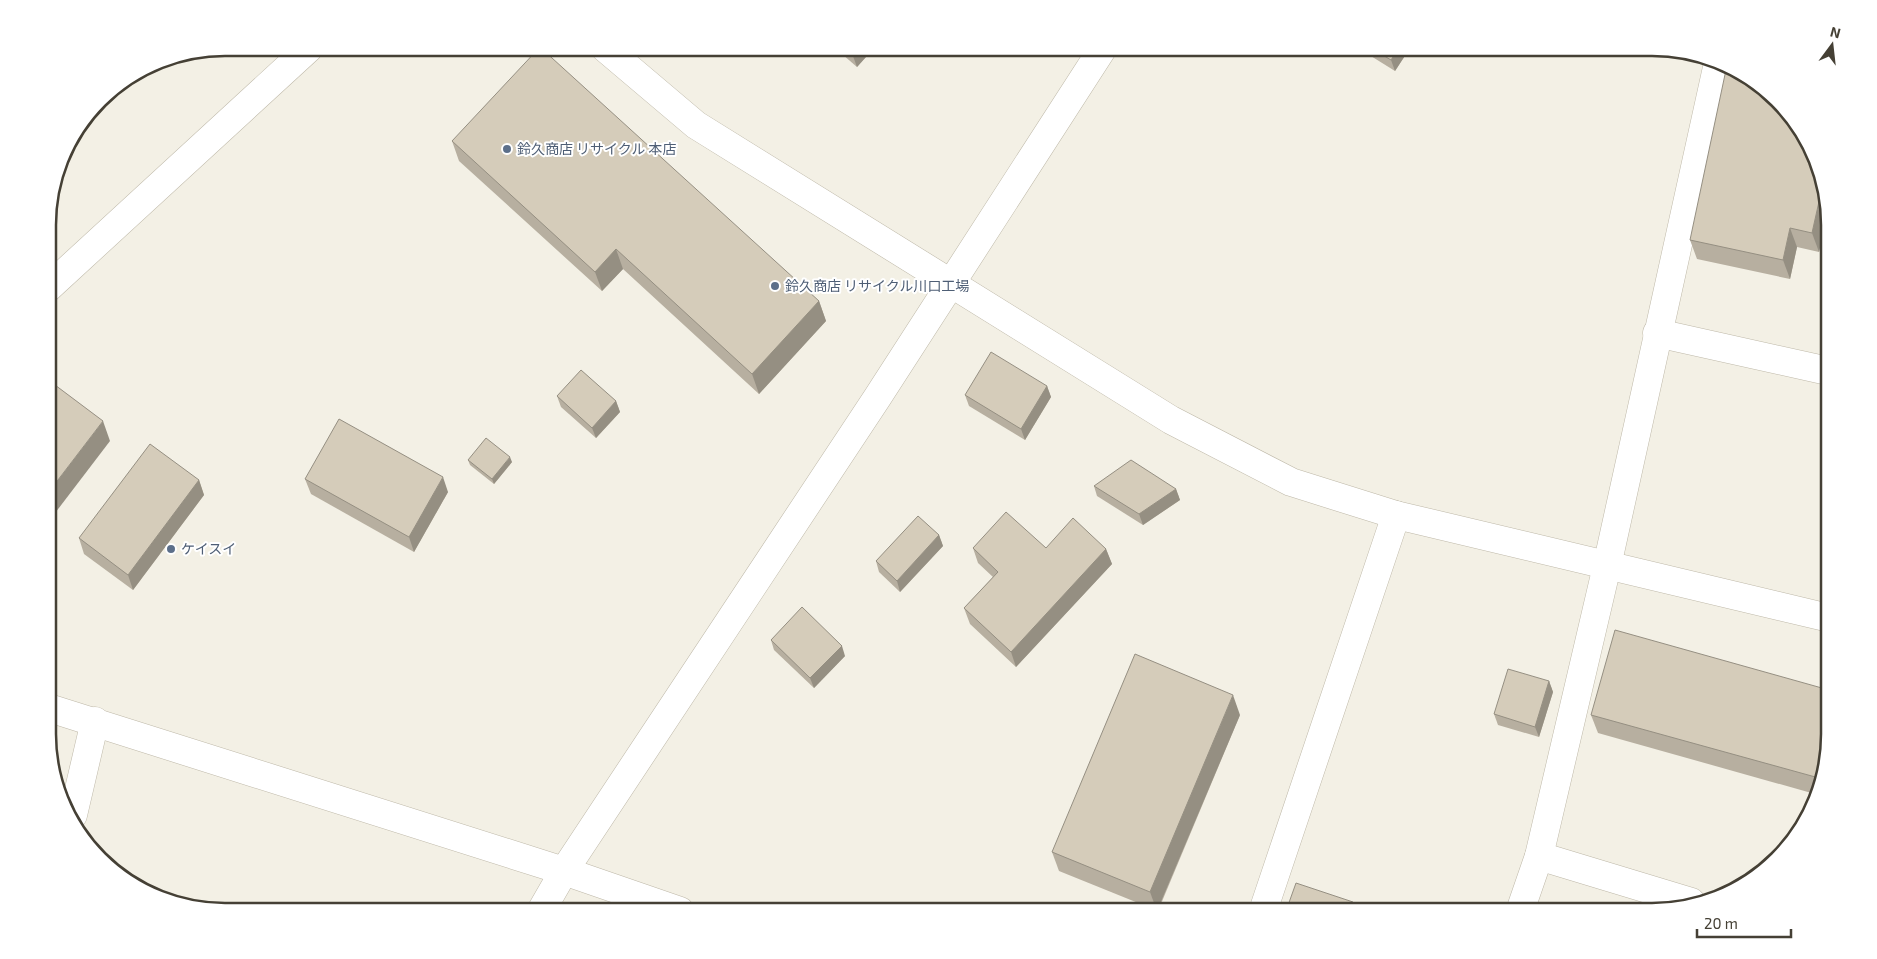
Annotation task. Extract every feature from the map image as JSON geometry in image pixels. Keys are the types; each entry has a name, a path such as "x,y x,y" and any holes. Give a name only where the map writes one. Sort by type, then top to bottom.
{"street":[{"path":"546,903 564,872 877,398 1098,56"},
{"path":"57,280 299,57"},
{"path":"615,57 696,125 1170,420 1291,482 1396,515 1821,616"},
{"path":"1523,902 1539,856 1607,566 1716,70"},
{"path":"1657,333 1821,369"},
{"path":"1266,902 1396,515"},
{"path":"56,710 655,903"},
{"path":"74,809 95,721"},
{"path":"1539,856 1682,899"}],"building":[{"path":"1385,56 1394,56 1391,60"},
{"path":"531,57 551,57 819,301 752,374 616,249 595,272 452,141"},
{"path":"1725,74 1755,91 1786,122 1808,161 1819,202 1812,233 1790,228 1783,260 1690,240"},
{"path":"991,352 1047,386 1021,429 965,395"},
{"path":"581,370 616,401 592,428 557,396"},
{"path":"57,386 103,421 56,482"},
{"path":"339,419 443,477 409,537 305,479"},
{"path":"486,438 510,457 492,479 468,460"},
{"path":"150,444 199,480 128,575 79,538"},
{"path":"1131,460 1176,489 1139,514 1094,486"},
{"path":"1006,512 1046,548 1073,518 1106,549 1011,652 964,608 998,572 973,548"},
{"path":"918,516 939,535 897,581 876,561"},
{"path":"802,607 842,646 810,678 771,640"},
{"path":"1615,630 1821,688 1821,733 1815,777 1591,715"},
{"path":"1135,654 1233,695 1150,892 1052,852"},
{"path":"1508,669 1549,681 1535,727 1494,714"},
{"path":"1296,883 1353,902 1353,902 1289,902"}],"place":[{"name":"鈴久商店 リサイクル 本店","path":"507,149"},
{"name":"鈴久商店 リサイクル川口工場","path":"775,286"},
{"name":"ケイスイ","path":"171,549"}]}
